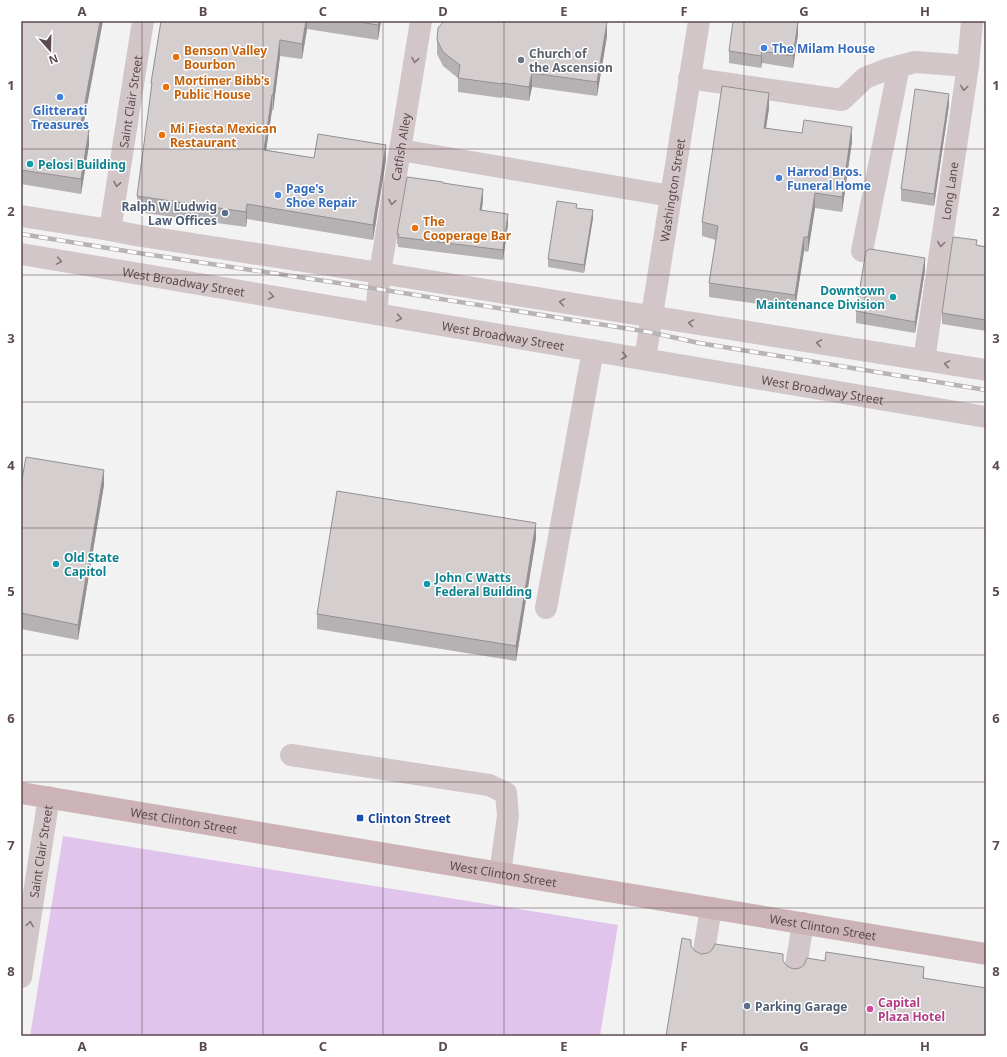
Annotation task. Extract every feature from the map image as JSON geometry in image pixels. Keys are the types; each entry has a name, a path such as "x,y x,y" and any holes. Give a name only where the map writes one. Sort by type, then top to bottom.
{"main road":[{"name":"West Clinton Street","path":"21,793 986,954"}],"street":[{"name":"Saint Clair Street","path":"110,230 143,21"},
{"name":"Catfish Alley","path":"376,314 380,273 421,21"},
{"name":"Washington Street","path":"645,359 699,21"},
{"name":"Long Lane","path":"924,360 968,66 972,21"},
{"path":"689,78 842,100 865,78 899,66 915,62 968,66"},
{"path":"862,251 899,66"},
{"path":"400,150 671,196"},
{"path":"21,216 986,370"},
{"name":"West Broadway Street","path":"21,254 986,417"},
{"path":"546,608 593,350"},
{"path":"291,756 489,785 506,793 508,816 500,872"},
{"name":"Saint Clair Street","path":"21,977 50,797"},
{"path":"703,957 711,908"},
{"path":"795,972 803,923"}],"shaded area":[{"path":"63,836 618,925 600,1036 30,1036"}],"building":[{"path":"21,21 100,21 80,129 89,130 81,179 21,170"},
{"path":"161,21 306,21 302,44 280,40 264,150 314,158 318,134 386,145 373,225 247,204 246,212 137,196 151,83"},
{"path":"353,21 379,21 378,25"},
{"name":"Church of the Ascension","path":"444,21 607,22 597,82 532,73 529,87 458,78 460,65 443,52 437,40 438,28"},
{"name":"The Milam House","path":"733,21 798,22 793,56 762,51 761,56 729,51"},
{"name":"Harrod Bros. Funeral Home","path":"722,86 769,93 764,128 802,133 804,120 852,127 842,197 815,193 808,237 804,237 795,295 709,283 718,226 702,222"},
{"path":"915,89 949,94 934,194 901,189"},
{"path":"407,177 483,189 480,210 508,214 503,250 398,237 399,234 397,234"},
{"path":"557,201 577,204 576,208 593,210 584,265 548,259"},
{"path":"953,237 977,240 976,245 986,247 986,320 942,313"},
{"name":"Downtown Maintenance Division","path":"870,249 925,258 915,322 856,311 866,251"},
{"name":"Old State Capitol","path":"26,457 104,470 78,625 21,613 21,485"},
{"name":"John C Watts Federal Building","path":"337,491 536,523 516,646 317,614"},
{"path":"682,938 691,940 691,946 695,951 701,954 708,953 712,950 715,944 783,954 783,961 787,966 793,969 800,968 804,965 807,958 825,961 826,952 924,967 923,978 986,988 986,1036 666,1036"}],"railway":[{"path":"21,234 649,332 699,343 986,390"}],"place":[{"name":"The Milam House","path":"764,48"},
{"name":"Benson Valley Bourbon","path":"176,57"},
{"name":"Church of the Ascension","path":"521,60"},
{"name":"Mortimer Bibb's Public House","path":"166,87"},
{"name":"Glitterati Treasures","path":"60,97"},
{"name":"Mi Fiesta Mexican Restaurant","path":"162,135"},
{"name":"Pelosi Building","path":"30,164"},
{"name":"Harrod Bros. Funeral Home","path":"779,178"},
{"name":"Page's Shoe Repair","path":"278,195"},
{"name":"Ralph W Ludwig Law Offices","path":"225,213"},
{"name":"The Cooperage Bar","path":"415,228"},
{"name":"Downtown Maintenance Division","path":"893,297"},
{"name":"Old State Capitol","path":"56,564"},
{"name":"John C Watts Federal Building","path":"427,584"},
{"name":"Clinton Street","path":"360,818"},
{"name":"Parking Garage","path":"747,1006"},
{"name":"Capital Plaza Hotel","path":"870,1009"}]}
